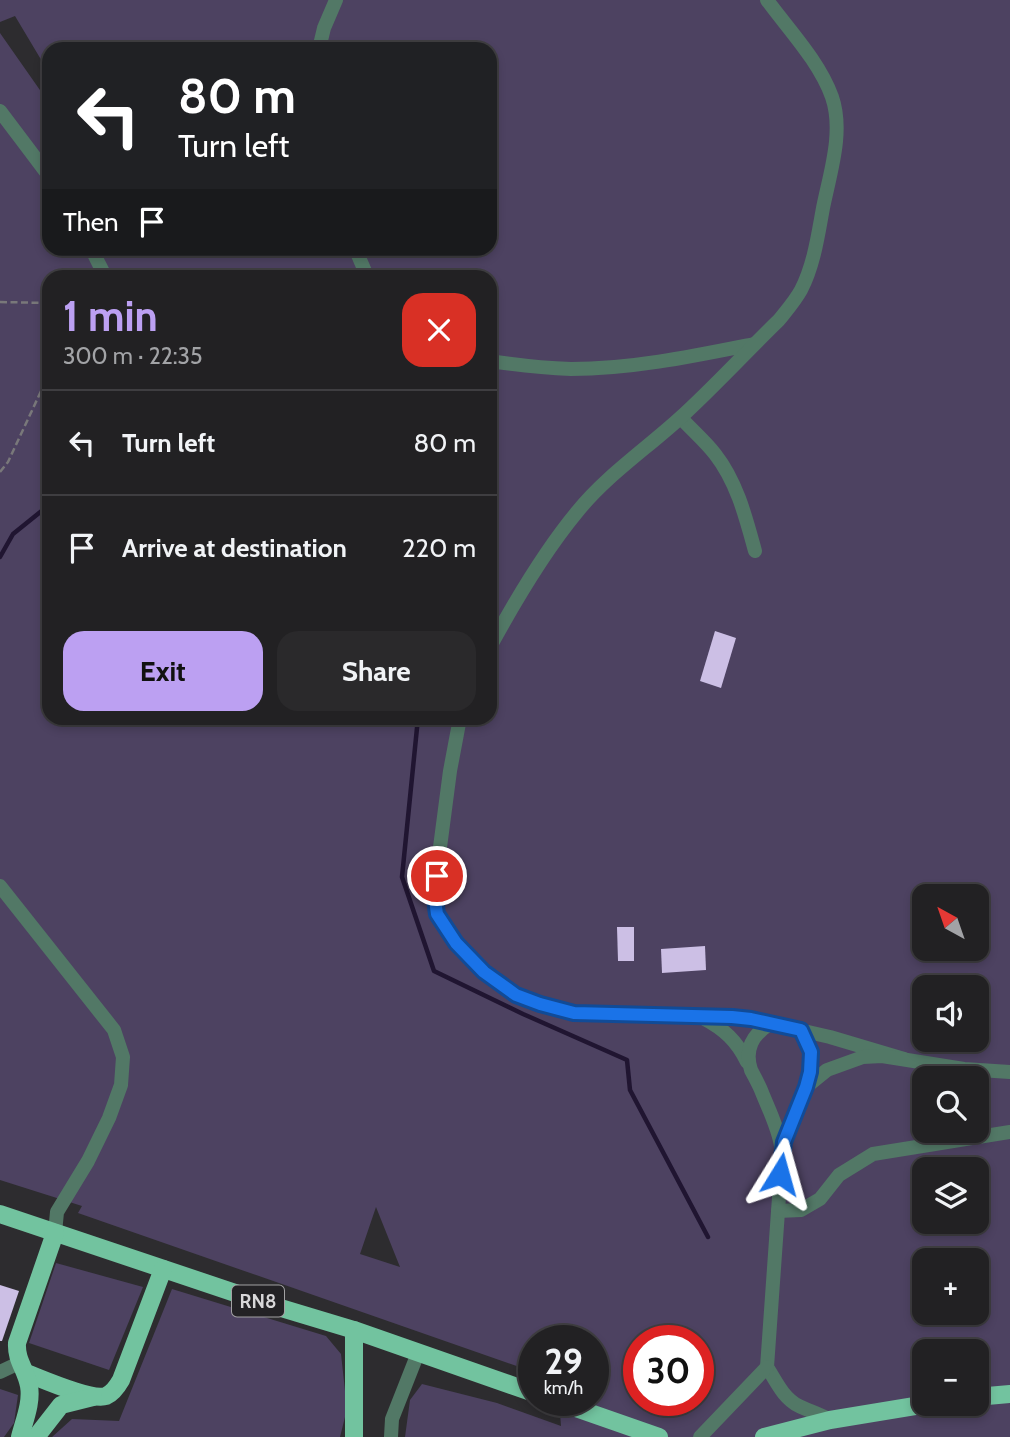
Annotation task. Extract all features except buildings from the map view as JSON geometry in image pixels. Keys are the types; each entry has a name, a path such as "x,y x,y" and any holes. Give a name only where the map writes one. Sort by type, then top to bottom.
{"main road":[{"name":"RN8","path":"0,1214 354,1330"},
{"path":"20,1437 30,1390 16,1352 17,1343 55,1233"},
{"path":"36,1437 61,1405 107,1395 114,1390 121,1380 163,1269"},
{"path":"354,1437 354,1330 518,1387"},
{"path":"22,1368 93,1397"},
{"path":"989,1396 1010,1394"},
{"path":"764,1437 830,1420 912,1406"},
{"path":"599,1416 659,1437"}],"street":[{"path":"320,42 336,0"},
{"path":"497,635 543,559 578,511 619,470 681,418 790,307 802,289 813,258 835,141 836,116 825,82 767,0"},
{"path":"0,111 42,167"},
{"path":"497,362 571,369 617,366 691,356 755,343"},
{"path":"681,418 716,455 730,477 746,517 755,551"},
{"path":"459,725 434,893 437,914 456,943 484,972 516,995 574,1013 751,1019 830,1037 904,1059"},
{"path":"0,886 114,1030 123,1057 121,1085 109,1118 88,1161 57,1212 55,1233"},
{"path":"692,1015 717,1025 740,1047 777,1129 782,1155"},
{"path":"751,1070 748,1056 751,1042 760,1030 771,1024"},
{"path":"801,1030 811,1052 810,1072 788,1130 782,1155 767,1367 782,1391 796,1405 830,1420"},
{"path":"806,1087 827,1070 863,1057 882,1056 964,1069 1010,1072"},
{"path":"778,1211 801,1210 820,1199 839,1175 873,1154 1010,1132"},
{"path":"391,1437 392,1419 418,1353"},
{"path":"700,1437 767,1367"},
{"path":"0,1372 22,1368"}],"path":[{"path":"0,302 42,303"},
{"path":"0,472 8,462 42,389"}],"shaded area":[{"path":"0,0 1010,0 1010,1437 405,1437 410,1400 422,1384 497,1403 518,1411 518,1416 533,1416 561,1426 560,1416 609,1416 609,1325 518,1325 518,1366 78,1213 82,1206 0,1180 0,33 42,93 42,256 497,256 497,42 42,42 42,61 15,16 0,22","holes":["376,1207 400,1267 360,1254"]},
{"path":"56,1263 143,1287 109,1370 29,1343"},
{"path":"172,1289 326,1336 341,1354 347,1409 340,1437 52,1437 72,1419 119,1421"},
{"path":"0,1389 18,1395 14,1423 4,1437 0,1437"}],"waterway":[{"path":"0,557 13,534 42,511"},
{"path":"417,725 402,877 434,971 627,1060 630,1090 708,1237"}],"route":[{"path":"437,876 434,893 437,914 456,943 484,972 516,995 574,1013 732,1017 801,1030 811,1052 810,1072 784,1142 780,1174"}]}
